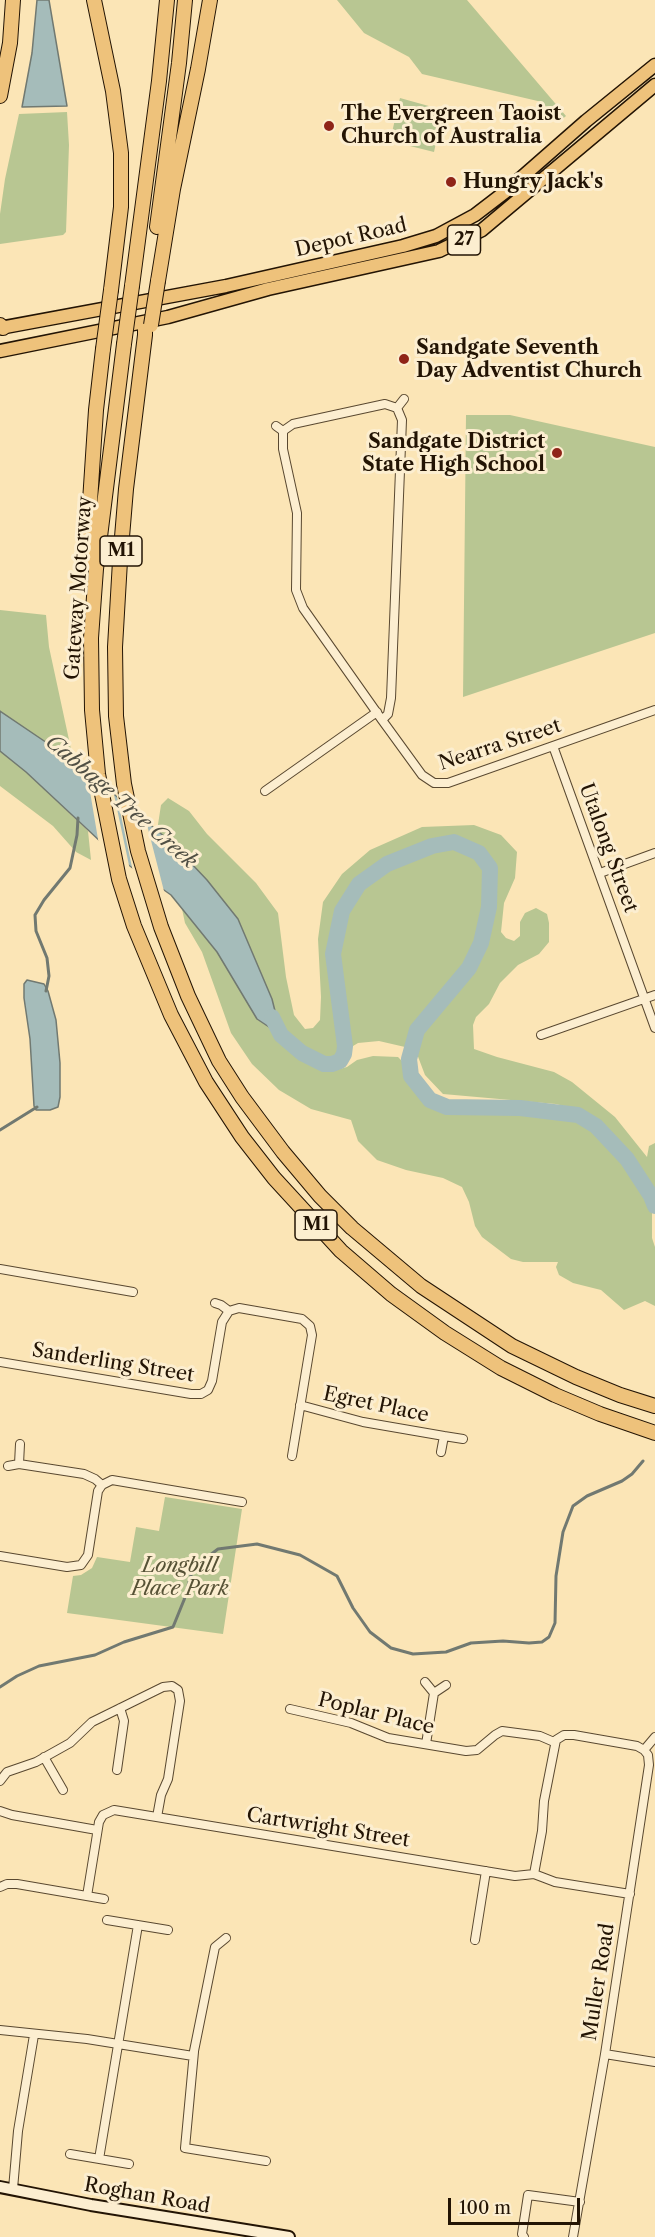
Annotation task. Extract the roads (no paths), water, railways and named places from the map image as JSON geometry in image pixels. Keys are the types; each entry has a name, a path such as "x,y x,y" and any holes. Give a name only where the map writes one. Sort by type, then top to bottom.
{"highway":[{"path":"0,96 10,43 13,0"},
{"path":"94,0 113,91 121,153 121,207 96,410 87,547 96,569"},
{"path":"156,0 156,5 165,20"},
{"name":"Gateway Motorway","path":"167,0 159,81 96,569 91,648 90,688 94,742 104,810 119,879 151,970 188,1049 242,1137 274,1178 341,1251 391,1294 465,1346 501,1368 600,1414 655,1433"},
{"name":"Gateway Motorway","path":"185,0 154,281 126,489 117,615 115,687 122,764 132,828 153,906 188,996 219,1061 242,1097 283,1152 320,1196 352,1228 420,1286 512,1346 576,1377 655,1406"},
{"path":"154,281 210,0"}],"main road":[{"name":"Depot Road","path":"1,327 226,286 436,237 475,215 505,192 586,121 655,65"},
{"name":"Depot Road","path":"0,351 168,317 268,289 439,251 482,230 655,84"},
{"name":"Roghan Road","path":"0,2187 103,2207 290,2237"}],"street":[{"path":"397,408 404,399"},
{"path":"265,790 379,716 388,714 391,698 402,420 397,408 390,404 380,404 293,424 284,431 276,426"},
{"name":"Nearra Street","path":"284,431 284,449 297,513 297,596 303,608 422,775 434,783 448,783 655,710"},
{"name":"Utalong Street","path":"553,746 655,1028"},
{"path":"600,873 655,853"},
{"path":"541,1035 655,994"},
{"path":"0,1269 133,1292"},
{"path":"215,1303 229,1311 239,1308 297,1318 308,1323 312,1335 292,1456"},
{"name":"Sanderling Street","path":"0,1362 201,1394 211,1386 222,1322 229,1311"},
{"name":"Egret Place","path":"300,1406 363,1422 462,1439"},
{"name":"Egret Place","path":"441,1452 444,1436"},
{"path":"19,1464 20,1444"},
{"path":"8,1467 19,1464 88,1475 102,1485"},
{"path":"0,1556 67,1567 81,1565 87,1555 98,1495 102,1485 112,1480 242,1502"},
{"path":"426,1682 434,1693 426,1744"},
{"path":"0,1781 7,1772 44,1757 70,1743 92,1722 165,1686 172,1686 180,1694 168,1779 161,1795 157,1817"},
{"path":"434,1693 446,1686"},
{"path":"117,1770 124,1725 120,1708"},
{"name":"Poplar Place","path":"290,1709 351,1722 388,1738 473,1751 498,1732 507,1731 540,1736 554,1742"},
{"path":"534,1874 554,1742 559,1737 574,1735 638,1746 644,1750 655,1737"},
{"name":"Muller Road","path":"573,2237 605,2054 649,1765 648,1755 644,1750"},
{"path":"44,1757 63,1790"},
{"path":"0,1811 98,1830 87,1896"},
{"name":"Cartwright Street","path":"98,1830 100,1818 110,1811 519,1876 534,1874 555,1882 630,1894"},
{"path":"475,1940 486,1871"},
{"path":"0,1887 17,1884 104,1899"},
{"path":"107,1920 168,1930"},
{"path":"99,2159 138,1925"},
{"path":"226,1938 215,1947 193,2056 184,2148 266,2161"},
{"path":"0,2030 76,2038 193,2056"},
{"path":"13,2189 18,2131 34,2035"},
{"path":"605,2054 655,2062"},
{"path":"70,2154 129,2164"},
{"path":"524,2237 522,2234 528,2195 580,2202"}],"water":[{"path":"37,0 49,0 67,106 22,107 32,53"},
{"path":"0,711 56,749 109,790 172,843 207,880 238,919 272,999 281,1035 257,1019 217,952 171,895 117,857 26,772 0,751"},
{"path":"27,980 44,984 56,1020 60,1097 58,1107 50,1110 36,1110 34,1106 30,1039 24,998 24,984"}],"waterway":[{"path":"46,991 49,976 47,958 36,931 35,915 70,868 78,818"},
{"name":"Cabbage Tree Creek","path":"272,1017 281,1035 302,1053 324,1064 340,1061 345,1046 333,954 342,911 359,884 387,864 432,846 454,842 479,853 490,868 489,907 481,943 469,968 417,1030 409,1059 411,1076 430,1100 447,1107 520,1108 578,1115 596,1126 627,1159 655,1206"},
{"path":"0,1130 37,1107"},
{"path":"0,1687 39,1666 95,1655 124,1642 173,1627 193,1568 218,1549 257,1544 300,1555 337,1576 353,1608 370,1632 391,1648 413,1654 446,1652 471,1643 542,1642 549,1637 555,1623 556,1576 563,1532 573,1506 587,1496 622,1481 632,1474 643,1461"}],"place":[{"name":"The Evergreen Taoist Church of Australia","path":"329,126"},
{"name":"Hungry Jack's","path":"451,182"},
{"name":"Sandgate Seventh Day Adventist Church","path":"404,359"},
{"name":"Sandgate District State High School","path":"557,453"}],"park label":[{"name":"Longbill Place Park","path":"180,1578"}]}
